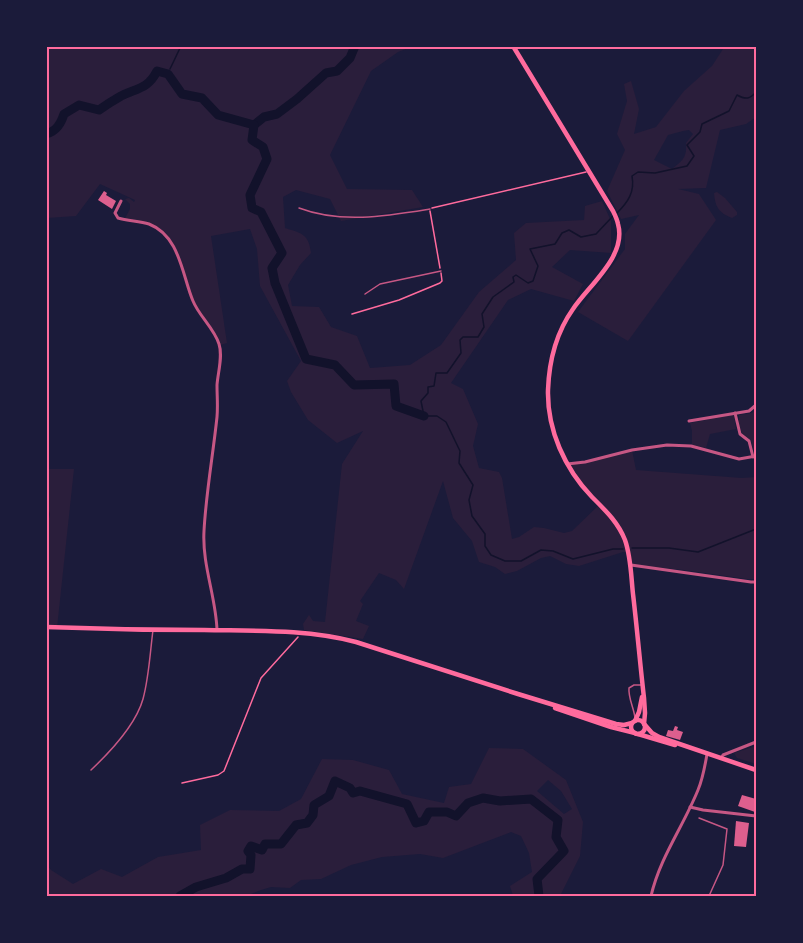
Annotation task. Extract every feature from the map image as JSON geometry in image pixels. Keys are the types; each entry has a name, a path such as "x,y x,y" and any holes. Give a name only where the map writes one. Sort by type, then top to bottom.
{"main road":[{"path":"513,46 613,211 618,224 619,233 614,255 572,309 561,331 553,351 548,394 550,416 567,464 579,482 615,521 626,541 645,713 644,731 637,734"},
{"path":"46,627 217,630 330,636 356,642 615,724 624,725 640,720 659,737 756,770"},
{"path":"637,734 632,729 641,705 643,686"},
{"path":"518,694 598,723 661,742 690,748"}],"street":[{"path":"121,201 115,213 118,218 150,225 171,242 193,302 220,345 218,414 204,531 204,553 217,617 217,630"},
{"path":"689,421 749,411 756,405"},
{"path":"567,464 667,445 691,446 739,459 755,457 749,441 740,434 735,413"},
{"path":"630,565 756,582"},
{"path":"720,758 756,742"},
{"path":"651,896 665,856 690,807 702,777 707,754"},
{"path":"690,807 756,816"}],"lane":[{"path":"299,208 336,216 381,217 430,209"},
{"path":"365,294 380,284 441,271"},
{"path":"91,770 110,752 133,719 142,701 153,629"},
{"path":"633,722 634,712 628,688 634,685 643,686"},
{"path":"699,818 727,829 723,865 709,897"}],"path":[{"path":"352,314 399,300 442,281 430,209 589,171"},
{"path":"182,783 219,775 224,771 261,678 298,637"}],"shaded area":[{"path":"725,46 756,47 756,117 746,124 720,130 706,188 678,189 699,194 716,220 628,341 578,312 625,249 625,234 639,215 621,219 607,191 625,150 617,134 627,101 624,84 631,81 639,109 634,134 656,127 684,91 712,66","holes":["689,130 693,134 686,143 684,158 679,163 672,169 654,160 668,135"]},
{"path":"47,47 411,47 398,52 371,71 330,155 347,189 412,190 423,207 341,221 330,199 296,190 283,197 285,228 303,235 311,253 300,265 288,285 292,306 319,307 331,327 357,336 370,368 410,365 441,345 479,292 516,260 514,233 526,223 584,220 585,206 602,201 611,221 611,253 570,250 552,267 583,284 574,301 531,289 508,300 451,383 463,389 478,424 473,446 479,468 499,472 502,478 512,539 534,527 564,533 572,531 599,505 567,464 585,462 632,450 636,470 742,478 756,477 756,579 630,565 629,553 623,552 579,566 566,564 550,556 505,574 495,567 479,562 472,541 453,518 443,481 404,589 396,580 379,573 360,601 363,604 356,621 369,626 363,639 304,630 303,624 309,615 313,621 325,622 342,464 363,431 337,443 308,420 291,392 287,381 301,361 260,286 257,249 250,229 211,236 227,343 220,345 193,301 174,249 168,240 151,226 124,220 130,209 130,204 125,199 129,198 134,202 135,200 100,184 76,216 47,218"},
{"path":"717,192 725,198 737,215 732,218 721,212 714,193"},
{"path":"756,409 756,452 751,441 742,433 739,426 739,415 752,413"},
{"path":"732,415 736,429 710,434 706,448 692,445 690,423"},
{"path":"47,469 74,469 57,628 47,627 46,531 50,514 47,506"},
{"path":"756,746 756,764 737,758 734,753"},
{"path":"489,748 523,749 566,780 583,822 580,856 560,896 513,896 510,886 532,872 529,853 521,836 511,832 443,858 420,854 382,857 351,865 321,879 301,880 290,888 271,887 246,896 47,896 47,865 73,884 101,869 122,877 158,857 201,850 200,825 230,810 279,811 301,799 322,759 353,760 389,770 402,794 444,803 449,787 471,784","holes":["548,780 561,791 572,809 564,814 537,791"]}],"building":[{"path":"104,191 116,201 112,209 98,200"},
{"path":"675,726 678,727 677,730 683,732 680,740 666,736 668,730 673,731"},
{"path":"742,795 756,799 755,812 738,806"},
{"path":"736,821 749,823 746,847 734,846"}],"waterway":[{"path":"170,69 181,46"},
{"path":"254,125 264,117 277,114 326,73 337,71 350,58 355,46"},
{"path":"46,134 58,126 64,114 79,105 99,110 121,96 146,85 157,71 168,74 182,94 202,98 218,115 254,125 252,140 263,147 267,159 250,195 252,208 261,212 282,253 272,268 275,283 306,359 335,365 354,385 394,384 396,406 424,416"},
{"path":"617,213 630,196 632,176 638,172 655,173 687,166 694,156 687,145 700,132 702,124 729,111 737,95 748,98 756,92"},
{"path":"613,216 596,234 581,237 569,230 562,233 555,244 530,249 538,266 533,281 528,283 516,275 513,277 514,282 493,297 482,314 484,327 478,337 463,337 460,340 461,353 447,373 436,373 434,386 428,387 428,393 421,401 424,416 437,416 446,422 460,451 459,463 473,485 469,500 472,516 485,534 485,546 491,555 505,561 521,561 541,550 553,551 573,559 613,549 623,549"},
{"path":"632,548 669,548 698,552 756,529"},
{"path":"180,896 196,887 226,878 242,869 250,869 251,855 248,851 251,846 262,850 265,844 281,844 296,825 307,823 313,815 314,805 329,796 335,781 350,788 353,793 360,791 407,804 416,823 424,821 429,812 447,812 456,816 468,803 483,798 500,801 531,799 558,820 556,837 564,851 537,879 539,896"}]}
